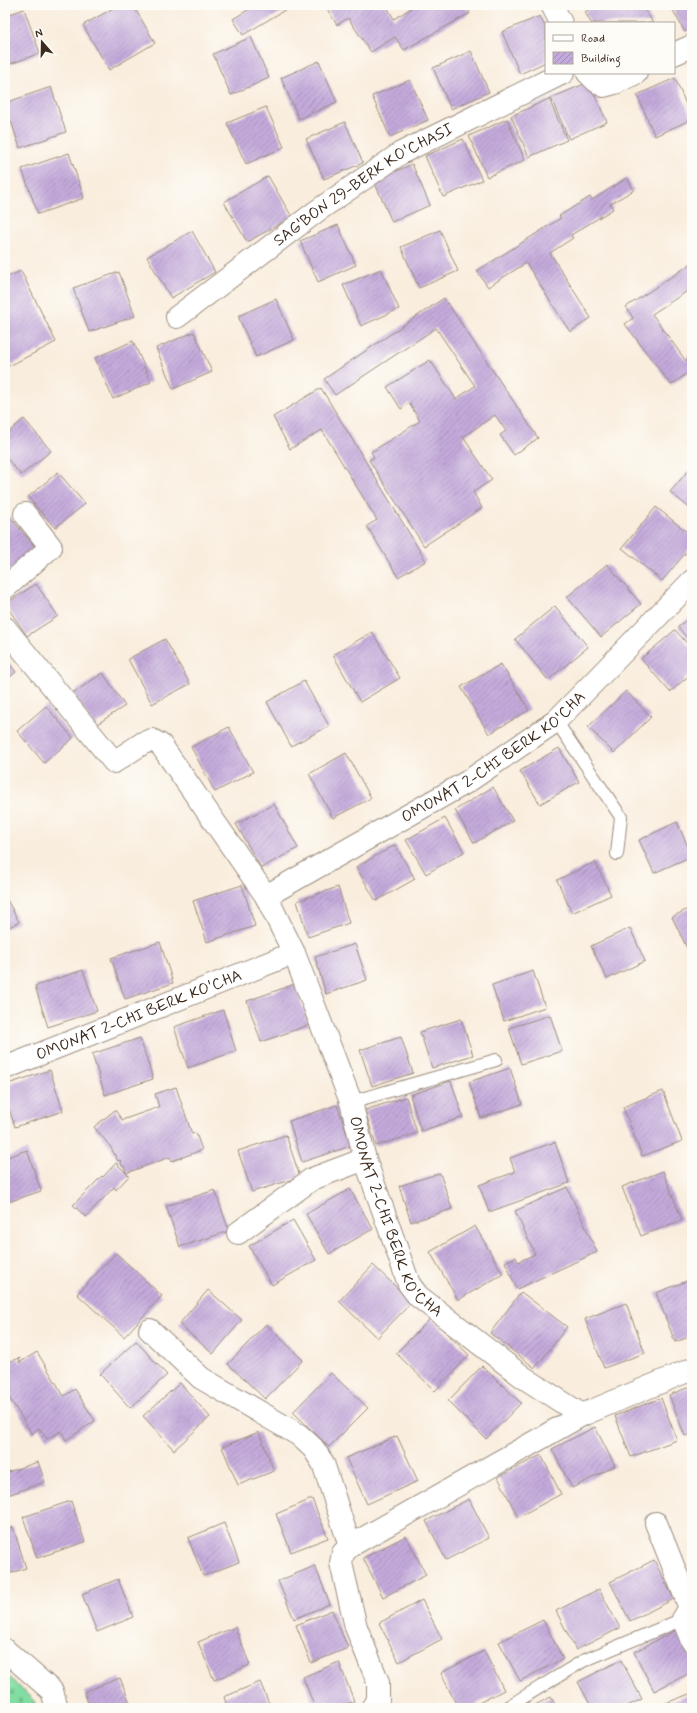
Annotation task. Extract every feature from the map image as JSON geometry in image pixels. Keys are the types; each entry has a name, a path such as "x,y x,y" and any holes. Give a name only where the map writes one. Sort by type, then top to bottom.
{"street":[{"path":"552,5 560,22"},
{"path":"675,54 692,46"},
{"name":"SAG'BON 29-BERK KO'CHASI","path":"177,317 317,211 401,153 561,74"},
{"path":"589,74 604,86 615,83 634,74"},
{"path":"5,588 50,547 25,514"},
{"name":"OMONAT 2-CHI BERK KO'CHA","path":"266,896 467,782 556,721 692,580"},
{"name":"OMONAT 2-CHI BERK KO'CHA","path":"5,628 114,762 143,743 152,740 161,745 266,896 294,953 351,1102 365,1159 409,1284 418,1296 523,1377 582,1414"},
{"name":"OMONAT 2-CHI BERK KO'CHA","path":"5,1068 294,953"},
{"path":"238,1233 312,1180 365,1159"},
{"path":"150,1330 201,1378 299,1436 313,1448 323,1463 350,1546"},
{"path":"372,1708 378,1700 378,1682 356,1627 341,1563 343,1553 350,1546 582,1414 692,1369"},
{"path":"656,1523 690,1608 683,1620 692,1641"},
{"path":"5,1650 52,1691 57,1708"}],"lane":[{"path":"556,721 621,817 617,854"},
{"path":"351,1102 496,1060"},
{"path":"506,1708 583,1661 683,1620"}],"green space":[{"path":"5,1673 34,1701 37,1708 5,1708"}],"building":[{"path":"119,5 133,5 155,43 109,70 83,25"},
{"path":"256,5 293,5 243,35 233,19"},
{"path":"320,5 386,5 394,19 416,5 465,5 470,13 404,50 395,37 371,52 348,18 337,25 326,7 323,9"},
{"path":"597,5 642,5 652,22 590,22 585,12"},
{"path":"670,5 692,5 692,28 685,32"},
{"path":"24,9 40,53 5,66 5,16"},
{"path":"540,16 545,27 545,62 520,74 502,32"},
{"path":"251,37 269,78 231,95 213,54"},
{"path":"471,51 489,92 451,109 433,68"},
{"path":"319,61 337,102 299,119 281,78"},
{"path":"675,78 692,119 655,136 637,95"},
{"path":"410,80 428,120 390,137 372,96"},
{"path":"589,82 607,122 569,139 551,98"},
{"path":"51,87 66,132 20,148 5,103"},
{"path":"549,99 567,140 529,157 511,116"},
{"path":"266,107 284,147 246,164 227,123"},
{"path":"507,119 525,160 487,177 469,136"},
{"path":"345,122 363,163 324,179 306,139"},
{"path":"463,139 482,180 443,197 425,156"},
{"path":"69,153 84,198 38,214 22,169"},
{"path":"412,164 430,205 392,222 374,181"},
{"path":"268,176 292,217 247,242 224,202"},
{"path":"627,178 634,190 610,204 613,209 571,235 573,238 550,253 591,318 570,332 526,263 488,287 477,271 561,218 559,216 590,197 592,200"},
{"path":"338,225 356,265 318,282 300,241"},
{"path":"440,230 458,271 419,288 401,247"},
{"path":"192,231 215,272 171,298 147,257"},
{"path":"692,263 692,288 652,314 686,361 692,350 692,374 689,372 671,385 625,324 633,318 626,307"},
{"path":"381,269 399,309 361,326 343,285"},
{"path":"21,271 56,342 5,368 5,278"},
{"path":"119,272 135,316 89,332 73,288"},
{"path":"444,298 538,438 514,455 500,435 506,431 495,415 463,437 492,480 473,492 482,508 424,546 369,460 374,457 371,452 420,421 409,403 401,409 387,387 430,360 456,399 475,386 436,328 335,395 324,379"},
{"path":"276,299 294,340 256,357 238,316"},
{"path":"194,332 212,372 173,389 156,348"},
{"path":"133,341 151,382 113,399 95,358"},
{"path":"321,388 426,561 398,577 367,526 377,520 322,430 290,449 273,417"},
{"path":"24,419 51,451 21,475 5,456 5,435"},
{"path":"692,466 692,510 670,492"},
{"path":"58,472 85,504 55,528 28,497"},
{"path":"656,507 692,536 692,545 662,581 622,548"},
{"path":"9,516 36,548 7,573 5,571 5,519"},
{"path":"607,564 641,604 601,637 567,597"},
{"path":"36,584 58,616 27,636 5,604"},
{"path":"555,606 588,647 548,680 515,639"},
{"path":"692,615 692,644 678,627"},
{"path":"675,630 692,649 692,673 670,692 641,659"},
{"path":"372,632 400,678 360,702 333,655"},
{"path":"165,639 190,684 152,704 128,659"},
{"path":"5,658 16,672 5,681"},
{"path":"501,664 529,710 489,734 461,687"},
{"path":"103,673 125,706 94,726 73,693"},
{"path":"304,681 329,726 291,746 267,702"},
{"path":"626,691 651,717 614,753 588,727"},
{"path":"46,706 73,738 44,763 17,731"},
{"path":"229,727 253,772 215,792 191,747"},
{"path":"559,748 579,782 540,804 520,771"},
{"path":"346,753 371,798 333,818 309,774"},
{"path":"493,787 513,821 474,843 455,810"},
{"path":"274,804 298,848 261,868 236,824"},
{"path":"445,818 464,852 426,874 406,840"},
{"path":"677,822 692,856 654,873 639,840"},
{"path":"395,845 415,879 376,901 356,867"},
{"path":"595,862 611,895 572,913 557,880"},
{"path":"242,885 255,926 207,942 193,901"},
{"path":"338,887 349,923 308,937 297,901"},
{"path":"5,896 19,922 5,929"},
{"path":"692,907 692,948 688,950 672,917"},
{"path":"630,928 645,961 607,979 591,946"},
{"path":"160,942 173,983 125,999 111,958"},
{"path":"355,944 367,980 326,994 315,957"},
{"path":"83,970 97,1011 48,1027 35,986"},
{"path":"533,971 545,1007 504,1021 492,985"},
{"path":"295,984 309,1025 261,1042 247,1001"},
{"path":"223,1010 236,1051 188,1068 174,1027"},
{"path":"550,1015 562,1051 521,1064 509,1028"},
{"path":"461,1019 473,1055 432,1068 420,1032"},
{"path":"401,1037 413,1073 372,1086 360,1050"},
{"path":"140,1038 153,1079 105,1095 92,1054"},
{"path":"510,1068 522,1104 481,1118 469,1082"},
{"path":"50,1070 63,1111 15,1127 5,1097 5,1085"},
{"path":"451,1081 463,1117 421,1131 410,1095"},
{"path":"176,1087 192,1134 196,1133 202,1150 172,1161 170,1157 126,1173 120,1160 118,1161 110,1146 94,1127 115,1110 122,1120 159,1107 155,1094"},
{"path":"663,1091 682,1141 642,1156 623,1107"},
{"path":"406,1097 417,1133 376,1146 365,1110"},
{"path":"337,1105 351,1146 302,1162 289,1121"},
{"path":"286,1135 300,1177 252,1192 238,1151"},
{"path":"555,1142 569,1183 489,1212 479,1185 515,1172 510,1158"},
{"path":"27,1150 41,1191 5,1203 5,1158"},
{"path":"116,1163 129,1176 116,1190 114,1187 86,1217 73,1205"},
{"path":"663,1171 682,1220 641,1236 622,1187"},
{"path":"440,1173 452,1209 411,1222 399,1186"},
{"path":"567,1187 597,1252 517,1289 505,1262 516,1257 518,1262 535,1254 515,1211"},
{"path":"350,1189 373,1229 329,1254 306,1214"},
{"path":"215,1190 229,1231 180,1247 166,1206"},
{"path":"293,1220 316,1260 272,1285 249,1246"},
{"path":"475,1226 503,1274 458,1300 430,1252"},
{"path":"116,1253 162,1296 124,1337 77,1294"},
{"path":"373,1265 412,1302 377,1338 339,1301"},
{"path":"692,1279 692,1336 675,1342 656,1293"},
{"path":"208,1290 242,1320 213,1354 179,1324"},
{"path":"521,1292 567,1327 535,1368 490,1333"},
{"path":"626,1303 645,1353 604,1368 585,1319"},
{"path":"431,1318 469,1355 435,1391 396,1353"},
{"path":"266,1324 303,1360 265,1399 228,1364"},
{"path":"136,1341 167,1375 130,1408 100,1374"},
{"path":"37,1352 64,1396 75,1389 95,1421 66,1440 61,1431 47,1439 39,1428 32,1434 5,1391 5,1363 20,1358 19,1363"},
{"path":"482,1366 521,1403 486,1439 448,1401"},
{"path":"331,1373 368,1408 329,1447 293,1412"},
{"path":"180,1383 210,1417 174,1450 143,1416"},
{"path":"692,1386 692,1434 685,1436 669,1395"},
{"path":"661,1398 677,1440 631,1457 615,1416"},
{"path":"595,1427 615,1466 572,1488 552,1449"},
{"path":"259,1432 274,1471 238,1485 222,1447"},
{"path":"397,1436 418,1481 367,1504 346,1458"},
{"path":"541,1455 561,1494 518,1517 498,1477"},
{"path":"38,1462 45,1482 5,1496 5,1473"},
{"path":"312,1499 328,1538 291,1552 276,1514"},
{"path":"469,1499 489,1538 446,1560 426,1521"},
{"path":"71,1501 85,1542 37,1558 23,1517"},
{"path":"224,1523 239,1562 203,1576 188,1538"},
{"path":"13,1527 26,1568 5,1575 5,1530"},
{"path":"406,1536 426,1575 383,1597 363,1558"},
{"path":"654,1560 674,1599 630,1621 610,1582"},
{"path":"315,1566 330,1604 294,1619 278,1581"},
{"path":"118,1579 133,1617 97,1632 82,1594"},
{"path":"599,1589 620,1628 576,1650 556,1611"},
{"path":"422,1600 442,1639 399,1662 379,1623"},
{"path":"332,1610 348,1648 311,1663 296,1625"},
{"path":"543,1620 563,1659 520,1681 499,1642"},
{"path":"235,1627 250,1665 214,1680 198,1642"},
{"path":"677,1630 692,1659 692,1672 654,1691 634,1652"},
{"path":"484,1651 504,1690 469,1708 458,1708 441,1673"},
{"path":"621,1660 642,1699 623,1708 592,1708 578,1682"},
{"path":"339,1662 354,1701 336,1708 315,1708 303,1677"},
{"path":"120,1678 132,1708 90,1708 84,1692"},
{"path":"260,1682 271,1708 228,1708 224,1697"},
{"path":"692,1693 692,1708 659,1708 658,1706"},
{"path":"551,1697 557,1708 529,1708"}]}
